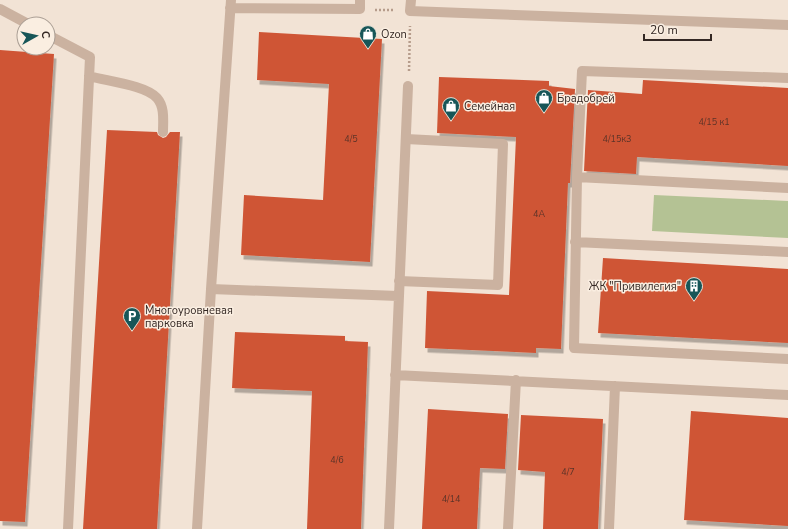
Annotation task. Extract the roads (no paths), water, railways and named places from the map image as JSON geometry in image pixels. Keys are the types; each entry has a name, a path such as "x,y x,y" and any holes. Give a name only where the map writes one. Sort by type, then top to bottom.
{"lane":[{"path":"411,0 410,11 788,25"},
{"path":"197,529 230,4 360,5"},
{"path":"0,9 16,18"},
{"path":"56,38 90,57 68,529"},
{"path":"788,78 582,71 575,242 574,348 788,359"},
{"path":"89,76 148,91 158,99 162,109 163,132"},
{"path":"388,529 408,86"},
{"path":"399,281 498,285 503,144 406,138"},
{"path":"577,177 788,188"},
{"path":"575,242 788,252"},
{"path":"211,289 398,296"},
{"path":"395,375 788,395"},
{"path":"508,529 516,380"},
{"path":"609,529 615,386"}],"place":[{"name":"Ozon","path":"368,49"},
{"name":"Брадобрей","path":"544,113"},
{"name":"Семейная","path":"451,121"},
{"name":"ЖК \"Привилегия\"","path":"694,301"},
{"name":"Многоуровневая парковка","path":"132,331"}]}
